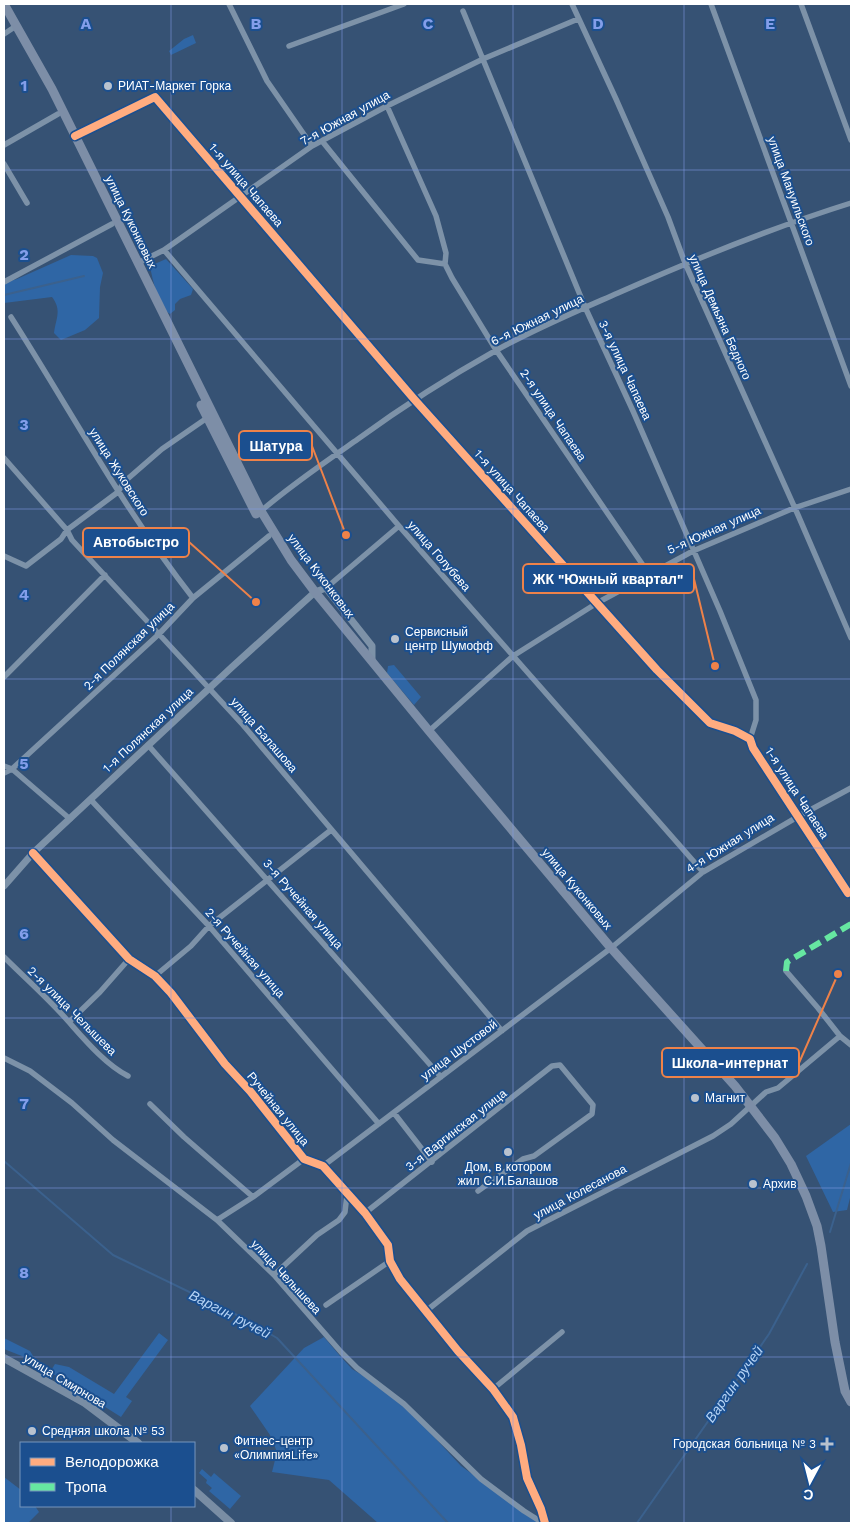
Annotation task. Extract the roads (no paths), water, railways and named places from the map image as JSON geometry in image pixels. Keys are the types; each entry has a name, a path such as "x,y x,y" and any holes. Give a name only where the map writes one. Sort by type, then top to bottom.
{"main road":[{"name":"улица Куконковых","path":"4,4 75,136 261,511 313,593 372,662 427,732"},
{"name":"улица Куконковых","path":"4,12 58,114 250,504 269,536 313,593 427,732 609,949 696,1048 735,1086 751,1105 791,1164 817,1226 845,1391 851,1402"},
{"name":"улица Смирнова","path":"4,1358 85,1403 137,1442"},
{"path":"195,1491 231,1523"}],"street":[{"path":"229,4 267,81 312,146"},
{"path":"289,46 404,4"},
{"name":"улица Демьяна Бедного","path":"572,4 616,98 668,217 685,263 851,638"},
{"name":"улица Мануильского","path":"711,4 851,386"},
{"path":"801,4 851,140"},
{"name":"3-я улица Чапаева","path":"463,10 585,307 720,611 756,700 756,720 750,739"},
{"name":"7-я Южная улица","path":"138,264 164,250 312,146 387,106 483,59 578,19"},
{"path":"4,34 14,28"},
{"name":"1-я улица Чапаева","path":"75,136 155,97 414,399 657,670 710,723 735,731 750,739 753,748 848,893"},
{"name":"2-я улица Чапаева","path":"387,106 436,216 446,253 445,264 496,350 649,574"},
{"path":"4,145 58,114"},
{"path":"322,141 418,260 445,264"},
{"path":"4,164 27,203"},
{"name":"6-я Южная улица","path":"261,511 337,453 414,399 496,350 585,307 685,263 792,222 851,203"},
{"path":"4,282 112,224"},
{"name":"улица Голубева","path":"164,250 399,526 703,872"},
{"name":"улица Жуковского","path":"11,317 118,492 174,574 193,598"},
{"path":"4,556 26,566 61,539 67,530 118,492 124,482 162,449 207,418"},
{"name":"улица Балашова","path":"4,458 67,530 72,540 243,725 502,1030"},
{"name":"5-я Южная улица","path":"427,732 513,656 597,603 693,551 794,508 851,489"},
{"path":"313,593 326,588 399,526"},
{"name":"2-я Полянская улица","path":"4,773 12,769 159,634 193,598 269,536"},
{"path":"4,677 105,575"},
{"path":"326,588 372,646 372,662"},
{"name":"1-я Полянская улица","path":"4,886 34,854 148,745 313,593"},
{"name":"3-я Ручейная улица","path":"148,745 440,1077"},
{"path":"4,766 12,769 70,819"},
{"name":"4-я Южная улица","path":"609,949 703,872 851,788"},
{"name":"2-я Ручейная улица","path":"90,800 209,926 379,1124"},
{"path":"155,976 191,946 209,926 331,830"},
{"name":"Ручейная улица","path":"34,854 129,959 155,976 171,993 225,1064 250,1091 304,1160 323,1166"},
{"name":"улица Шустовой","path":"323,1166 609,949"},
{"name":"2-я улица Челышева","path":"4,958 118,1071 128,1076"},
{"path":"69,1022 100,992 129,959"},
{"path":"786,971 840,1036 851,1045"},
{"name":"улица Колесанова","path":"426,1311 527,1231 713,1136 732,1124 766,1092 778,1088 840,1036"},
{"name":"улица Челышева","path":"4,1058 30,1071 65,1097 113,1140 217,1220 274,1275 357,1368 404,1404 481,1479 524,1511 544,1523"},
{"name":"3-я Варгинская улица","path":"365,1213 552,1066 560,1065 593,1105 592,1114 534,1156 523,1159 478,1191"},
{"path":"150,1104 184,1137 253,1197"},
{"path":"394,1113 432,1162"},
{"path":"217,1220 253,1197 304,1160"},
{"path":"323,1166 365,1213 388,1245 390,1261 400,1279 458,1351 493,1389 513,1416 521,1444 527,1478 541,1509 544,1523"},
{"path":"274,1275 317,1235 338,1220 345,1212 348,1194"},
{"path":"326,1305 390,1261"},
{"path":"493,1389 562,1332"}],"waterway":[{"path":"4,295 84,276"},
{"name":"Варгин ручей","path":"4,1161 113,1255 241,1317 277,1338 448,1523"},
{"name":"Варгин ручей","path":"830,1232 851,1163"},
{"name":"Варгин ручей","path":"637,1523 769,1334 807,1264"}],"place":[{"name":"РИАТ-Маркет Горка","path":"108,86"},
{"name":"Шатура","path":"346,535"},
{"name":"Автобыстро","path":"256,602"},
{"name":"Сервисный центр Шумофф","path":"395,639"},
{"name":"ЖК \"Южный квартал\"","path":"715,666"},
{"name":"Школа-интернат","path":"838,974"},
{"name":"Магнит","path":"695,1098"},
{"name":"Дом, в котором жил С.И.Балашов","path":"508,1152"},
{"name":"Архив","path":"753,1184"},
{"name":"Средняя школа № 53","path":"32,1431"},
{"name":"Городская больница № 3","path":"827,1444"},
{"name":"Фитнес-центр «ОлимпияLife»","path":"224,1448"}]}
